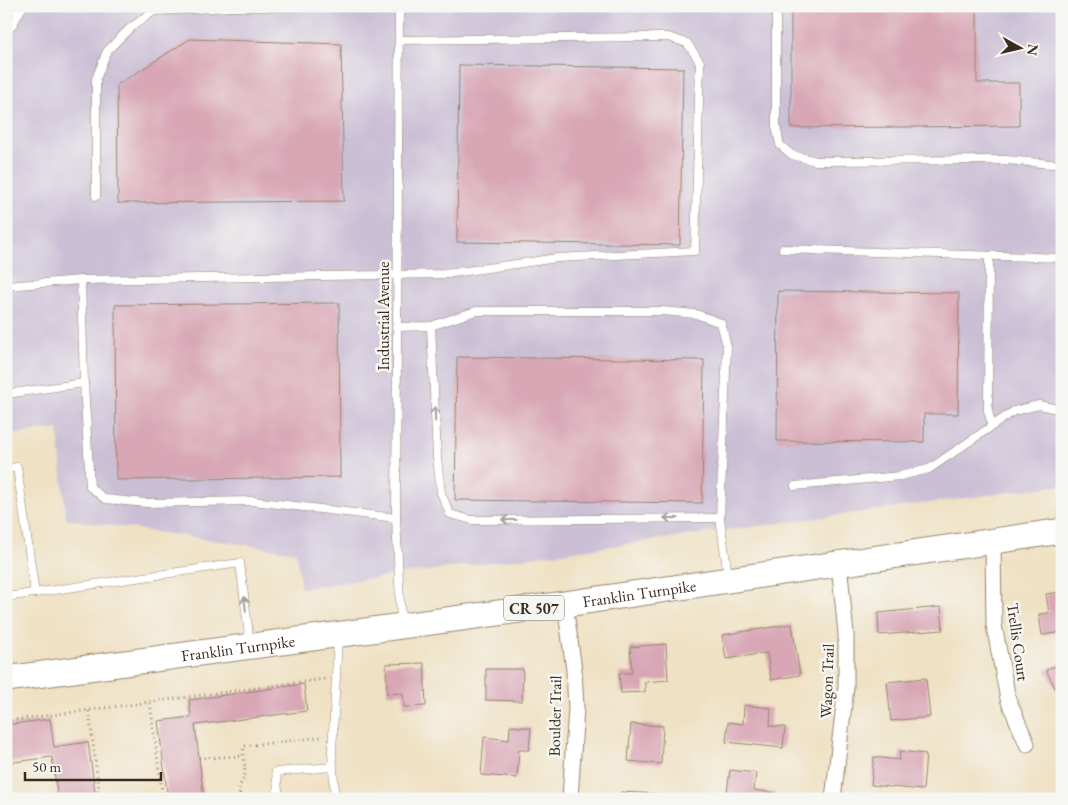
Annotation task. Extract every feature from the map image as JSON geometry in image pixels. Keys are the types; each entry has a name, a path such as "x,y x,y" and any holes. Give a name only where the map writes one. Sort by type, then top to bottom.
{"main road":[{"name":"Franklin Turnpike","path":"6,679 565,604 1062,531"}],"street":[{"name":"Trellis Court","path":"993,541 994,625 1008,700 1027,744"},
{"name":"Wagon Trail","path":"833,799 846,687 846,634 839,563"},
{"name":"Boulder Trail","path":"565,604 574,670 576,708 570,799"}],"lane":[{"path":"6,11 23,6"},
{"path":"6,30 11,26 23,6"},
{"path":"96,196 96,79 107,51 130,28 154,11 232,7 369,6"},
{"name":"Industrial Avenue","path":"399,6 396,518 401,625"},
{"path":"776,6 776,126 780,144 792,156 816,162 1006,160 1062,165"},
{"path":"6,286 81,280 446,274 556,258 695,251 700,62 688,43 668,37 398,40"},
{"path":"783,249 1062,258"},
{"path":"989,256 988,410 992,425"},
{"path":"81,280 90,488 105,499 146,502 253,501 396,518"},
{"path":"396,327 431,326 476,311 662,312 696,314 721,324 727,346 720,518 729,580"},
{"path":"431,326 437,457 441,494 450,514 472,520 720,518"},
{"path":"6,394 84,383"},
{"path":"795,486 900,476 929,469 1014,411 1039,406 1062,410"},
{"path":"6,469 17,467 35,593"},
{"path":"1062,496 1062,531"},
{"path":"6,597 240,564 251,646"},
{"path":"335,799 332,766 338,634"},
{"path":"279,799 276,772 332,766"}],"path":[{"path":"6,721 336,677"},
{"path":"150,702 163,799"},
{"path":"89,711 100,799"},
{"path":"240,799 239,786 244,778 245,768 244,746 333,736"},
{"path":"199,758 243,756"}],"shaded area":[{"path":"6,6 1062,6 1062,485 301,588 296,552 66,519 58,429 6,435"}],"building":[{"path":"791,6 977,6 977,83 1019,83 1019,126 791,128"},
{"path":"190,39 341,44 344,201 118,203 117,85"},
{"path":"459,65 683,68 680,245 457,242"},
{"path":"778,291 959,293 958,414 924,414 924,442 777,441"},
{"path":"339,303 340,477 116,480 115,305"},
{"path":"457,357 704,360 702,503 455,500"},
{"path":"1062,592 1062,632 1042,635 1039,614 1049,613 1046,594"},
{"path":"941,607 943,630 879,635 878,613"},
{"path":"792,624 800,675 771,680 767,653 726,659 722,635"},
{"path":"666,644 668,680 645,682 645,692 621,693 619,673 632,673 630,647"},
{"path":"424,663 426,706 404,707 403,693 387,694 386,664"},
{"path":"1062,663 1062,701 1046,670"},
{"path":"486,669 523,669 522,701 486,700"},
{"path":"926,678 930,717 891,721 887,682"},
{"path":"304,684 307,711 195,725 204,799 168,799 158,721 191,717 189,700"},
{"path":"744,705 771,708 770,726 785,727 783,748 726,742 728,722 743,724"},
{"path":"50,719 54,747 88,742 96,799 58,799 52,757 6,763 6,725"},
{"path":"631,724 663,726 661,764 628,761"},
{"path":"510,726 531,728 529,750 519,750 517,778 481,775 484,737 509,740"},
{"path":"900,751 926,754 923,790 871,785 874,757 899,760"},
{"path":"730,770 756,773 754,790 775,793 774,799 726,799"},
{"path":"621,792 660,794 660,799 621,799"}]}
